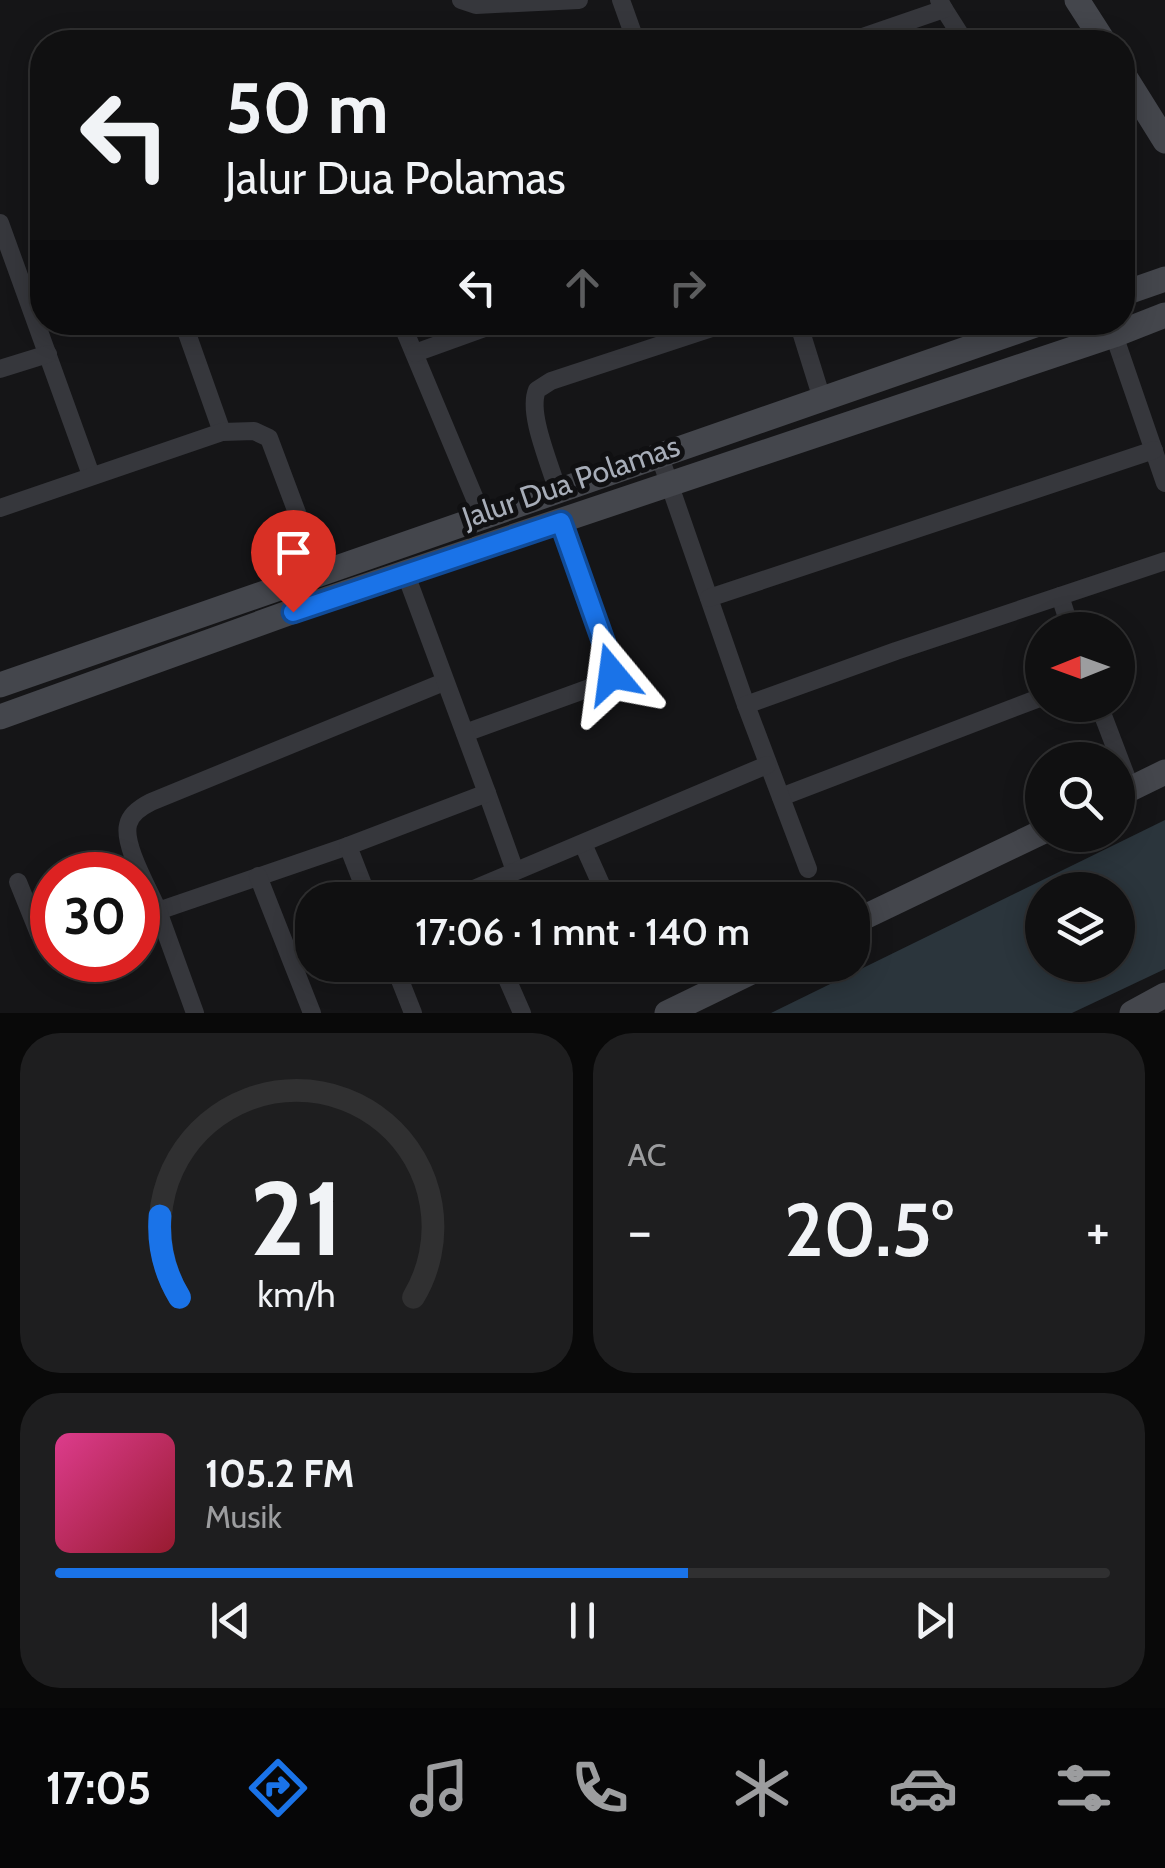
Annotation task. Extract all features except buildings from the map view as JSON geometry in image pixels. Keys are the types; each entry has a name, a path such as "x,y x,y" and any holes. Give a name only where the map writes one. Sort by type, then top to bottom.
{"street":[{"path":"461,0 476,5 579,0"},
{"path":"621,0 632,30"},
{"path":"1077,0 1096,30"},
{"path":"878,30 942,4 958,30"},
{"path":"1135,93 1165,141"},
{"path":"2,232 30,306"},
{"path":"1135,289 1165,279"},
{"name":"Jalur Dua Polamas","path":"1135,327 1165,315"},
{"path":"41,335 91,475"},
{"path":"188,335 222,432"},
{"path":"407,335 483,518"},
{"path":"415,352 464,335"},
{"path":"558,492 536,418 537,390 551,381 691,335"},
{"path":"802,335 822,400"},
{"name":"Jalur Dua Polamas","path":"0,685 1007,335"},
{"path":"1114,335 1165,483"},
{"name":"Jalur Dua Polamas","path":"0,717 405,572 1114,335"},
{"path":"0,369 48,354"},
{"path":"0,508 222,432 254,431 268,438 320,574"},
{"path":"709,598 1154,450"},
{"path":"660,456 746,705 808,869"},
{"path":"465,733 595,686 612,674 561,522"},
{"path":"746,705 1165,561"},
{"path":"405,572 515,871"},
{"path":"1060,596 1065,612"},
{"path":"134,852 128,836 130,820 140,808 444,682"},
{"path":"780,798 1025,704"},
{"path":"490,882 768,765"},
{"path":"1135,787 1165,772"},
{"path":"160,910 487,793"},
{"path":"870,915 1025,840"},
{"path":"583,844 600,882"},
{"path":"348,846 362,882"},
{"path":"258,876 312,1013"},
{"path":"18,882 30,912"},
{"path":"160,917 195,1013"},
{"path":"401,982 413,1013"},
{"path":"509,982 522,1013"},
{"path":"667,1013 731,982"},
{"path":"1132,1013 1165,996"}],"shaded area":[{"path":"1165,820 1165,969 1072,1013 771,1013 834,982 870,982 870,965 1025,889 1025,982 1135,982 1135,872 1059,872 1100,852 1135,852 1135,835"}],"route":[{"path":"293,612 561,522 612,674"}]}
